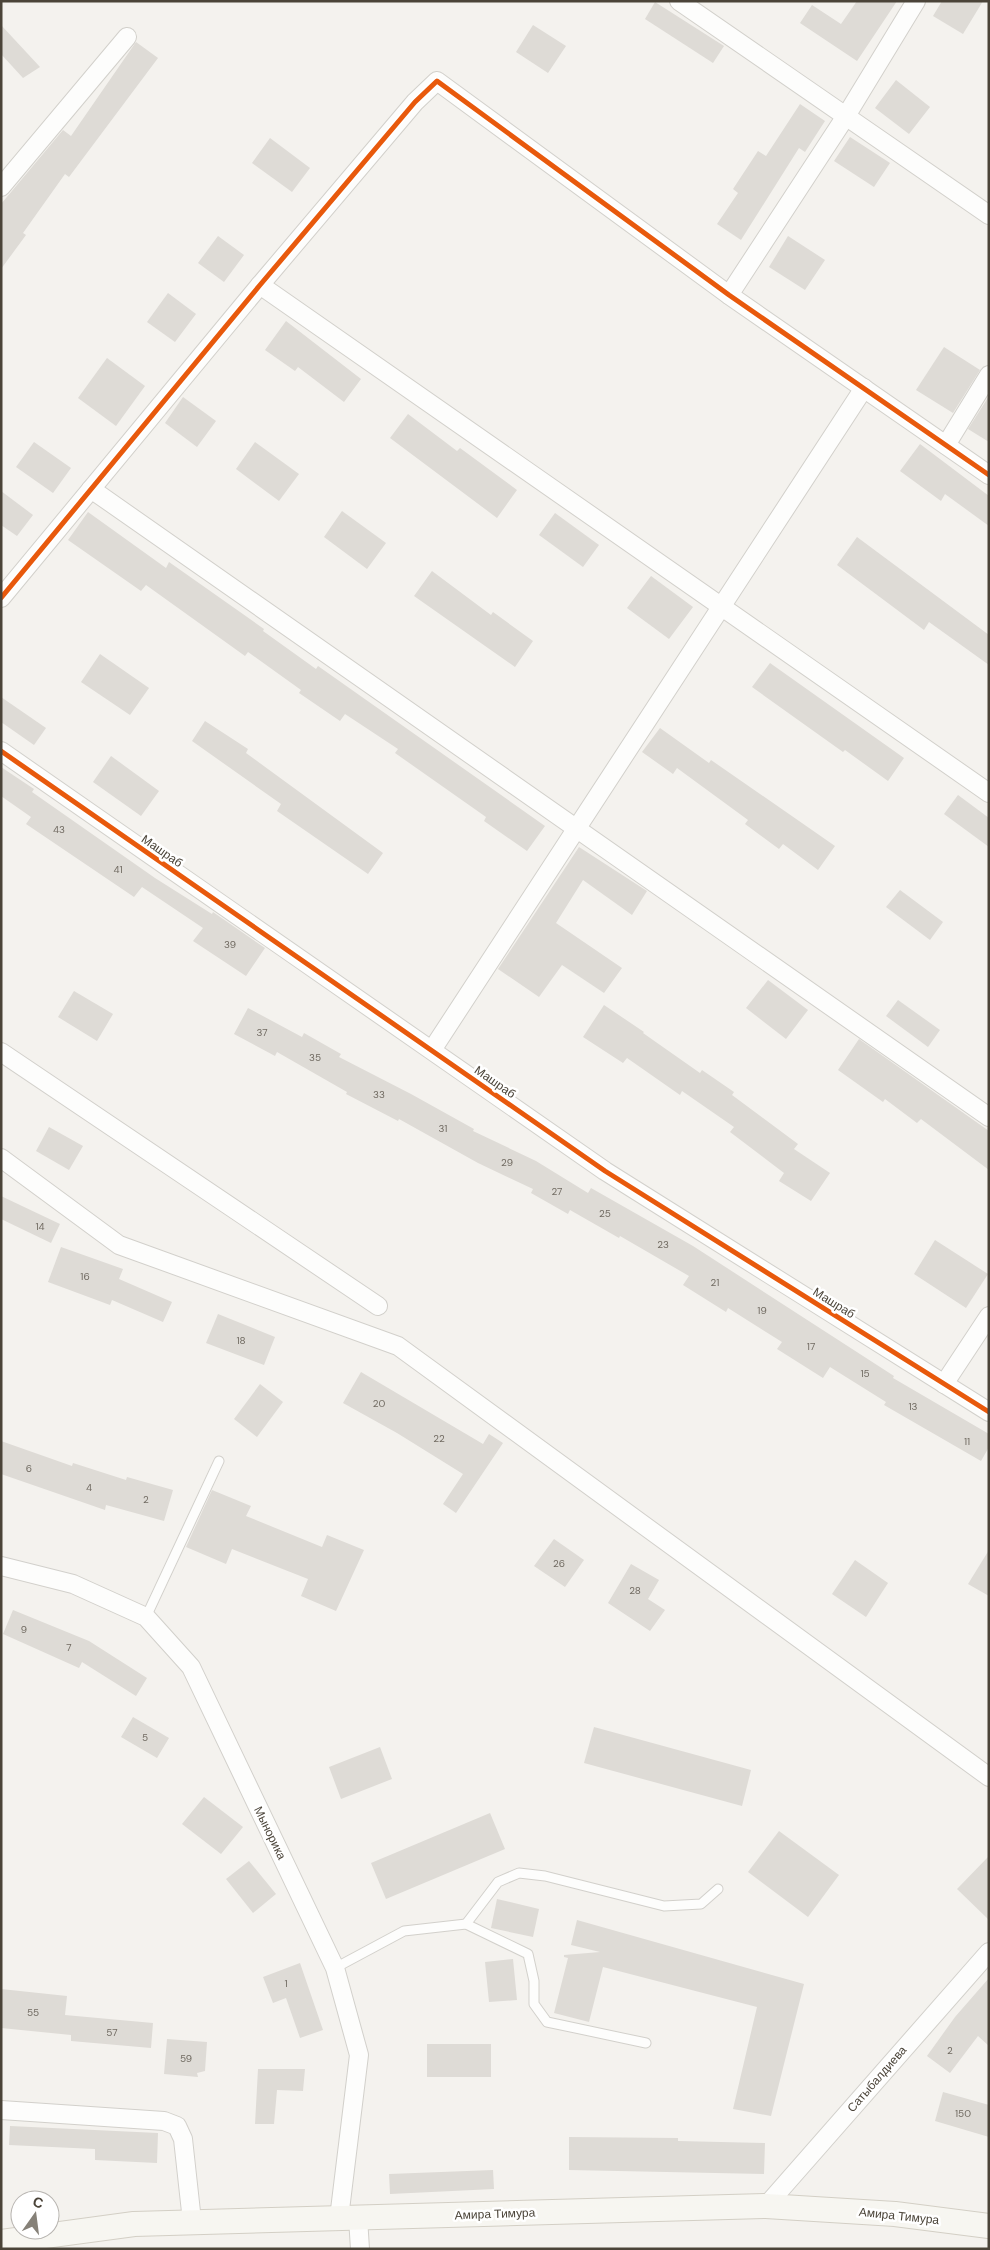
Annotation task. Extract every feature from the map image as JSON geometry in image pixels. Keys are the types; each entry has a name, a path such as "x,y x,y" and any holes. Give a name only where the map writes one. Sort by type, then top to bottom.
{"street":[{"path":"679,1 989,214"},
{"path":"729,295 846,116 916,1"},
{"path":"1,188 127,37"},
{"path":"1,598 260,285 415,102 437,82 729,295 989,475"},
{"path":"260,285 989,792"},
{"path":"946,445 989,375"},
{"path":"432,1050 864,388"},
{"path":"91,489 989,1117"},
{"name":"Машраб","path":"1,751 605,1171 989,1412"},
{"path":"1,1052 378,1306"},
{"path":"1,1158 119,1245 398,1346 989,1777"},
{"path":"944,1384 989,1316"},
{"name":"Мынорика","path":"1,1566 73,1584 146,1617 191,1667 335,1968 358,2055 348,2218 360,2249"},
{"name":"Сатыбалдиева","path":"766,2206 989,1952"},
{"path":"1,2110 164,2121 177,2126 184,2139 192,2221"},
{"name":"Амира Тимура","path":"1,2242 134,2224 192,2221 766,2206 895,2214 989,2226"}],"lane":[{"path":"146,1617 219,1461"},
{"path":"466,1924 498,1882 519,1872 545,1876 664,1906 701,1904 718,1889"},
{"path":"335,1968 404,1931 466,1924 528,1954 534,1980 534,2004 547,2022 646,2043"}],"building":[{"path":"857,1 897,1 857,61 800,23 812,5 841,24"},
{"path":"942,1 983,1 963,34 933,16"},
{"path":"655,2 724,46 713,63 645,19"},
{"path":"1,25 40,67 23,78 1,54"},
{"path":"533,25 566,46 548,73 516,52"},
{"path":"136,42 158,58 69,177 65,174 23,233 26,235 1,269 1,204 63,130 71,136"},
{"path":"896,80 930,107 909,134 875,108"},
{"path":"800,104 825,121 805,152 799,148 741,240 717,224 738,193 733,189 758,151 766,156"},
{"path":"850,137 890,163 874,187 834,161"},
{"path":"270,138 310,168 292,192 252,163"},
{"path":"218,236 244,255 224,282 198,263"},
{"path":"788,236 825,260 805,290 769,267"},
{"path":"168,293 196,314 175,342 147,322"},
{"path":"286,321 361,379 344,402 298,367 295,371 265,350"},
{"path":"944,347 980,370 953,413 916,390"},
{"path":"107,358 145,386 116,426 78,398"},
{"path":"989,396 989,442 968,429"},
{"path":"183,397 216,421 197,447 165,423"},
{"path":"408,414 457,451 460,448 517,490 497,518 390,438"},
{"path":"34,442 71,468 53,493 16,467"},
{"path":"255,442 299,474 279,501 236,469"},
{"path":"920,444 989,496 989,526 945,494 941,501 900,471"},
{"path":"1,491 33,515 17,536 1,525"},
{"path":"342,511 386,543 367,569 324,537"},
{"path":"88,512 166,568 169,562 264,629 263,631 316,669 318,666 545,826 527,851 484,821 486,817 395,753 398,749 345,714 340,721 299,693 301,690 248,652 245,656 146,585 141,591 68,540"},
{"path":"555,513 599,545 583,567 539,535"},
{"path":"857,537 989,635 989,665 929,622 924,630 837,565"},
{"path":"432,571 491,615 493,612 533,641 515,667 414,596"},
{"path":"651,576 693,607 669,639 627,608"},
{"path":"100,654 149,688 130,715 81,682"},
{"path":"770,663 904,758 888,781 845,750 843,752 752,687"},
{"path":"1,697 46,728 34,745 1,722"},
{"path":"205,721 248,749 246,753 383,853 368,874 277,811 281,804 192,741"},
{"path":"660,728 709,763 711,760 835,846 818,870 783,844 779,849 745,824 748,820 677,768 673,774 642,752"},
{"path":"111,756 159,791 141,816 93,782"},
{"path":"1,767 34,789 32,792 155,878 212,914 213,912 265,948 246,976 193,941 203,928 142,887 134,897 26,824 31,817 1,796"},
{"path":"958,795 989,818 989,847 944,814"},
{"path":"579,847 647,891 632,915 583,880 556,923 622,968 604,993 562,965 539,997 498,969"},
{"path":"900,890 943,922 930,940 886,907"},
{"path":"768,980 808,1010 786,1039 746,1008"},
{"path":"74,991 113,1014 97,1041 58,1017"},
{"path":"898,1000 940,1030 928,1047 886,1016"},
{"path":"604,1005 700,1073 702,1070 734,1092 732,1095 798,1144 794,1149 830,1173 811,1201 779,1181 784,1173 730,1132 734,1127 682,1091 680,1095 627,1058 623,1063 583,1037"},
{"path":"248,1008 302,1037 304,1033 341,1054 339,1057 411,1094 474,1129 473,1131 536,1161 588,1193 591,1188 693,1246 894,1376 893,1378 989,1434 989,1447 981,1461 884,1405 886,1402 830,1367 823,1378 777,1349 782,1342 728,1308 726,1312 683,1285 689,1276 620,1236 619,1238 570,1210 568,1214 531,1193 533,1189 478,1163 399,1119 398,1121 346,1094 347,1092 277,1052 275,1056 234,1034"},
{"path":"859,1039 989,1131 989,1170 921,1119 917,1123 885,1099 883,1102 838,1070"},
{"path":"49,1127 83,1146 69,1170 36,1151"},
{"path":"1,1196 60,1224 51,1243 1,1219"},
{"path":"935,1240 988,1274 966,1308 914,1274"},
{"path":"61,1247 123,1269 119,1279 172,1302 163,1322 112,1300 110,1305 48,1282"},
{"path":"218,1314 275,1337 264,1365 206,1343"},
{"path":"361,1372 483,1444 489,1434 503,1443 456,1513 443,1504 463,1474 397,1433 343,1403"},
{"path":"260,1384 283,1402 257,1437 234,1419"},
{"path":"1,1441 72,1466 73,1463 126,1480 127,1477 173,1490 164,1521 106,1505 105,1510 1,1474"},
{"path":"212,1490 251,1506 246,1516 322,1547 327,1535 364,1550 336,1611 301,1596 308,1579 232,1549 226,1564 186,1547"},
{"path":"554,1539 584,1560 565,1587 534,1566"},
{"path":"989,1550 989,1596 968,1584"},
{"path":"855,1560 888,1583 866,1617 832,1594"},
{"path":"631,1564 659,1580 648,1599 665,1610 650,1631 608,1603"},
{"path":"13,1610 89,1641 147,1678 136,1696 82,1662 79,1668 3,1634"},
{"path":"133,1717 169,1738 157,1758 121,1737"},
{"path":"594,1727 751,1770 742,1806 584,1763"},
{"path":"380,1747 392,1779 341,1799 329,1767"},
{"path":"204,1797 243,1827 221,1854 182,1824"},
{"path":"490,1813 505,1849 386,1899 371,1863"},
{"path":"779,1831 839,1875 808,1917 748,1872"},
{"path":"989,1856 989,1920 957,1889"},
{"path":"249,1861 276,1894 253,1913 226,1879"},
{"path":"497,1899 539,1909 533,1937 491,1928"},
{"path":"577,1920 804,1984 771,2116 733,2109 757,2007 603,1967 589,2022 554,2013 568,1958 564,1957 564,1955 600,1952 571,1945"},
{"path":"513,1959 517,2000 489,2002 485,1962"},
{"path":"300,1963 323,2030 300,2038 286,1998 273,2003 263,1977"},
{"path":"989,1978 989,2046 978,2036 950,2073 927,2056 955,2017"},
{"path":"1,1989 67,1996 65,2015 153,2023 151,2048 71,2041 71,2035 1,2028"},
{"path":"167,2039 207,2042 205,2071 197,2073 198,2077 164,2074"},
{"path":"427,2044 491,2044 491,2077 427,2077"},
{"path":"258,2069 305,2069 303,2091 277,2090 274,2124 255,2124"},
{"path":"943,2092 989,2105 989,2137 935,2121"},
{"path":"10,2126 158,2133 157,2163 95,2160 95,2149 9,2145"},
{"path":"569,2137 678,2138 678,2141 765,2143 764,2174 569,2170"},
{"path":"493,2170 494,2189 390,2194 389,2174"}],"cycle path":[{"path":"1,598 260,285 415,102 437,81 729,295 989,475"},
{"path":"1,751 605,1171 989,1412"}]}
